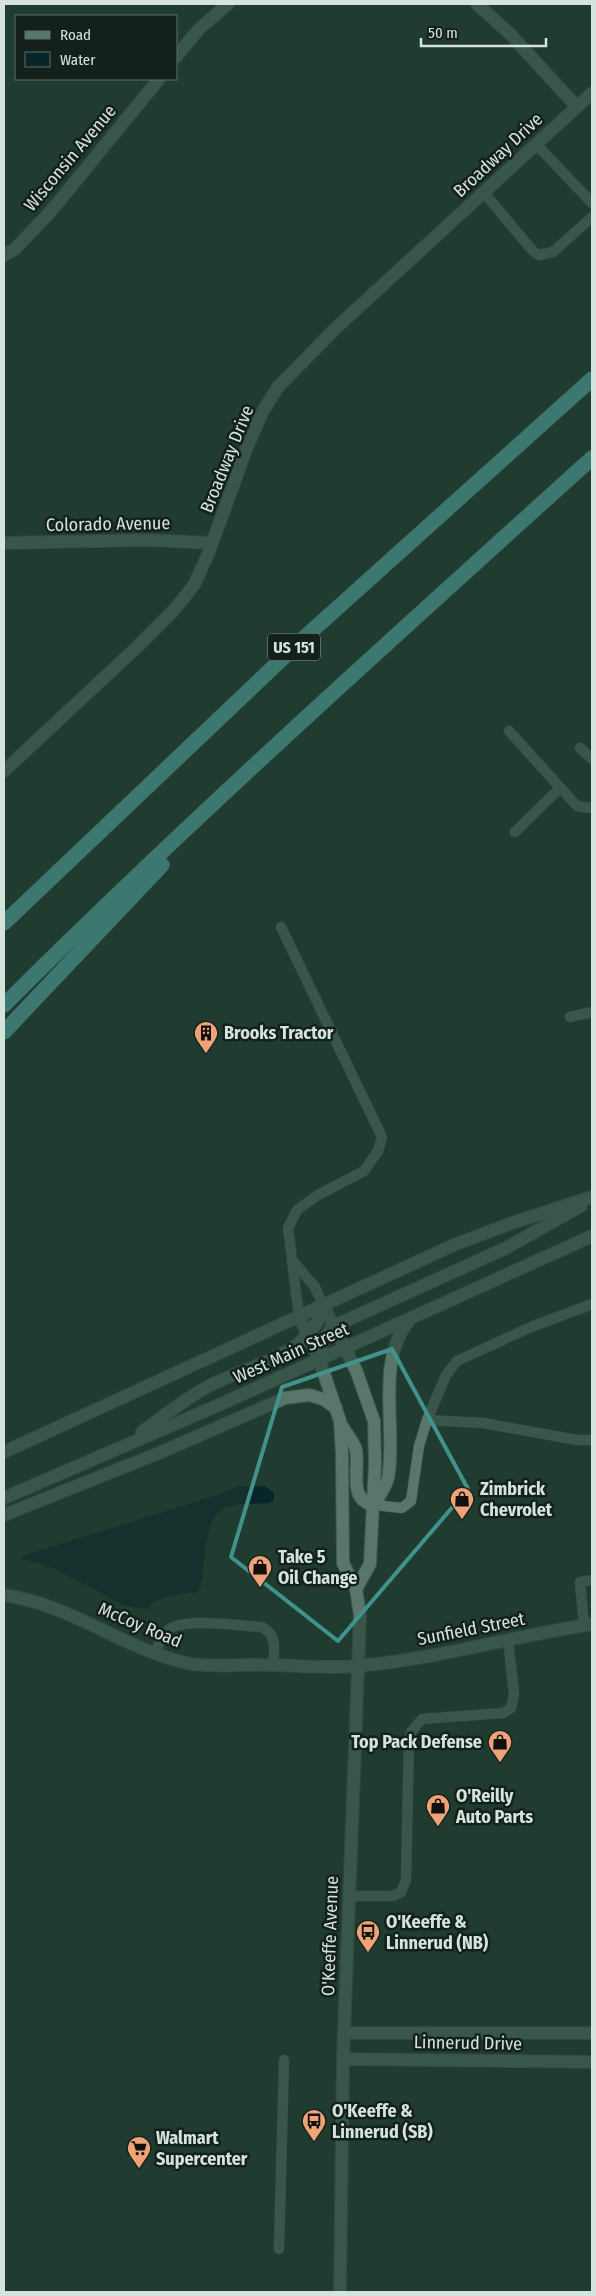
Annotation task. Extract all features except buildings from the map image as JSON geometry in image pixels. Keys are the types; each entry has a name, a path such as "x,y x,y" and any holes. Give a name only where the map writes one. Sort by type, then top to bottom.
{"highway":[{"name":"US 151","path":"4,922 304,637 592,379"},
{"path":"4,1005 114,896 253,766 592,458"},
{"path":"4,1032 253,766"}],"street":[{"path":"178,55 199,29 228,4"},
{"path":"477,4 510,34 577,107"},
{"name":"Wisconsin Avenue","path":"4,255 15,248 52,210 158,80"},
{"name":"Broadway Drive","path":"4,772 136,648 174,610 194,584 212,543 247,446 263,411 278,387 337,327 592,93"},
{"name":"Colorado Avenue","path":"4,543 147,540 212,543"},
{"path":"318,1359 321,1344 326,1334 334,1326 506,1248 592,1199"},
{"name":"West Main Street","path":"4,1452 456,1244 512,1223 592,1199"},
{"name":"West Main Street","path":"4,1498 221,1404 592,1236"},
{"path":"323,1305 345,1347 368,1401 374,1421 374,1505 370,1564 356,1590"},
{"path":"127,1444 164,1415 209,1386 278,1355 307,1335 321,1317 323,1305"},
{"name":"O'Keeffe Avenue","path":"299,1316 318,1359 340,1421 343,1563 356,1590 360,1615 356,1667 343,2059 339,2290"},
{"path":"374,1505 388,1480 392,1355 399,1332 412,1318"},
{"path":"4,1515 159,1453 285,1398 309,1394 323,1399 336,1408"},
{"path":"340,1421 356,1450 356,1475 360,1498 366,1504 374,1505"},
{"name":"McCoy Road","path":"4,1595 28,1599 57,1608 155,1653 189,1664 356,1667"},
{"name":"Sunfield Street","path":"356,1667 442,1654 508,1639 588,1625"},
{"name":"Linnerud Drive","path":"344,2033 592,2033"},
{"name":"Linnerud Drive","path":"343,2059 592,2062"}],"lane":[{"path":"536,144 592,203"},
{"path":"484,193 533,251 539,255 553,252 592,217"},
{"path":"508,731 578,806 592,808"},
{"path":"580,748 592,759"},
{"path":"515,832 560,788"},
{"path":"281,928 382,1136 378,1151 364,1171 318,1195 297,1210 288,1228 299,1316"},
{"path":"570,1017 592,1012"},
{"path":"292,1260 315,1287 323,1305"},
{"path":"374,1505 402,1508 411,1501 419,1446 427,1420 446,1374 457,1362 531,1327 592,1304"},
{"path":"427,1420 483,1423 577,1440 592,1440"},
{"path":"588,1625 580,1582 592,1580"},
{"path":"155,1653 166,1631 177,1625 189,1623 262,1627 270,1631 274,1638 273,1665"},
{"path":"349,1896 393,1896 401,1892 406,1880 409,1738 412,1730 422,1719 503,1713 511,1708 514,1694 508,1639"},
{"path":"279,2249 284,2060"}],"highlighted area":[{"path":"392,1349 468,1489 338,1641 231,1557 282,1387"}],"water":[{"path":"238,1486 265,1486 274,1493 274,1500 269,1503 230,1506 220,1511 213,1519 206,1543 202,1582 199,1592 178,1594 164,1598 146,1609 125,1606 45,1565 22,1559 22,1556 211,1497"}],"place":[{"name":"Brooks Tractor","path":"206,1054"},
{"name":"Zimbrick Chevrolet","path":"462,1520"},
{"name":"Take 5 Oil Change","path":"260,1588"},
{"name":"Top Pack Defense","path":"500,1763"},
{"name":"O'Reilly Auto Parts","path":"438,1827"},
{"name":"O'Keeffe & Linnerud (NB)","path":"368,1953"},
{"name":"O'Keeffe & Linnerud (SB)","path":"314,2142"},
{"name":"Walmart Supercenter","path":"139,2169"}]}
